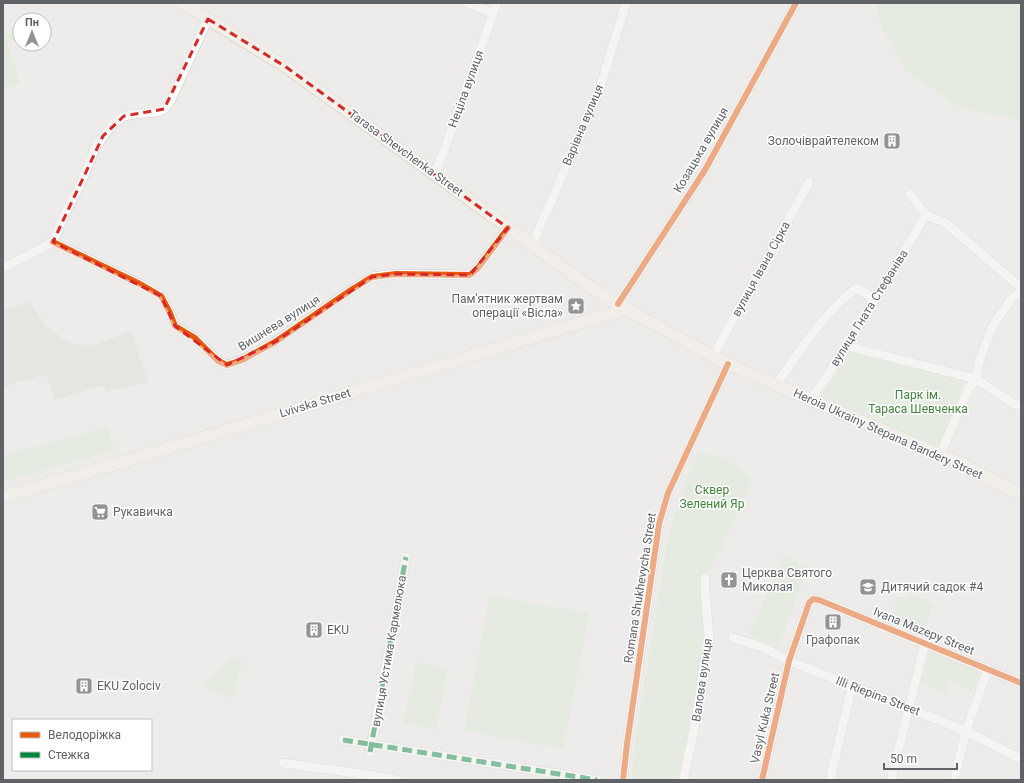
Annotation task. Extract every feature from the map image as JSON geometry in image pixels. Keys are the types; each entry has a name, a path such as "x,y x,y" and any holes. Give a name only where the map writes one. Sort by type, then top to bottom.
{"main road":[{"name":"Tarasa Shevchenka Street","path":"182,3 286,66 508,228 596,291 622,307"},
{"name":"Heroia Ukrainy Stepana Bandery Street","path":"622,307 728,364 776,386 965,465 1021,495"},
{"name":"Lvivska Street","path":"3,496 129,460 622,307"}],"street":[{"path":"467,3 494,13"},
{"name":"Неціла вулиця","path":"435,175 497,3"},
{"name":"Варівна вулиця","path":"532,245 598,91 626,3"},
{"name":"Козацька вулиця","path":"622,307 705,170 796,3"},
{"path":"3,268 53,242 63,217 82,182 96,146 113,124 124,116 157,112 164,109 170,102 208,19"},
{"name":"вулиця Івана Сірка","path":"713,356 809,182"},
{"path":"910,194 926,215 946,223 1021,288"},
{"name":"вулиця Гната Стефаніва","path":"811,400 847,346 926,215"},
{"name":"Вишнева вулиця","path":"53,242 140,284 161,296 175,326 195,338 218,361 227,365 242,360 275,342 372,277 396,274 470,276 478,268 508,228"},
{"path":"776,386 811,334 840,301 856,288 867,294 874,302"},
{"path":"940,455 968,390 976,379 979,362 992,328 1011,299 1021,291"},
{"path":"847,346 976,379 1014,404 1021,406"},
{"name":"Romana Shukhevycha Street","path":"623,780 659,524 668,493 728,364"},
{"name":"вулиця Устима Кармелюка","path":"371,748 406,557"},
{"name":"Валова вулиця","path":"684,780 694,730 709,636 704,592 705,578"},
{"name":"Vasyl Kuka Street","path":"762,780 789,661 809,603 813,599 819,600"},
{"name":"Ivana Mazepy Street","path":"819,600 1021,683"},
{"name":"Illi Riepina Street","path":"733,638 762,647 789,661 966,731 1021,758"},
{"path":"891,780 925,643"},
{"path":"954,780 966,731 988,669"},
{"path":"830,780 852,686"},
{"path":"343,740 371,748 597,780"},
{"path":"283,764 374,778 397,780"}],"highlighted area":[{"path":"208,19 286,67 508,228 470,275 396,274 372,277 275,342 227,365 175,326 161,296 53,242 103,136 124,116 164,109"}],"shaded area":[{"path":"30,302 46,326 68,342 91,346 131,331 148,382 106,392 104,385 55,400 46,374 3,387 3,309"}],"green space":[{"path":"876,3 1021,3 1021,121 960,108 907,72 881,27"},
{"path":"12,32 12,41 8,42 20,83 3,89 3,35"},
{"name":"Парк ім. Тараса Шевченка","path":"850,352 955,375 962,378 963,385 940,449 821,396"},
{"path":"108,427 115,450 3,482 3,455"},
{"name":"Сквер Зелений Яр","path":"699,453 721,457 733,463 750,477 751,484 724,543 706,574 697,710 681,780 631,780 636,735 668,537 682,491"},
{"path":"784,556 808,568 778,648 749,634"},
{"path":"909,593 933,604 923,633 890,620 898,596 906,598"},
{"path":"490,595 589,613 563,749 464,731"},
{"path":"930,649 980,672 972,692 950,681 945,694 921,683"},
{"path":"232,658 241,659 242,662 234,697 230,698 205,688 205,685"},
{"path":"416,662 448,669 436,730 403,723"}],"marked path":[{"path":"370,752 406,557"},
{"path":"343,740 597,780"}],"cycle path":[{"path":"618,304 705,170 796,3"},
{"path":"53,242 140,284 161,296 175,326 195,338 218,361 227,365 242,360 275,342 372,277 396,274 470,275 478,268 508,228"},
{"path":"623,780 659,524 668,493 728,364"},
{"path":"762,780 789,661 809,603 813,599 819,600 1021,683"}],"place":[{"name":"Золочіврайтелеком","path":"892,141"},
{"name":"Пам'ятник жертвам операції «Вісла»","path":"576,306"},
{"name":"Рукавичка","path":"100,512"},
{"name":"Церква Святого Миколая","path":"729,580"},
{"name":"Дитячий садок #4","path":"868,587"},
{"name":"Графопак","path":"833,622"},
{"name":"EKU","path":"314,630"},
{"name":"EKU Zolociv","path":"84,686"}]}
